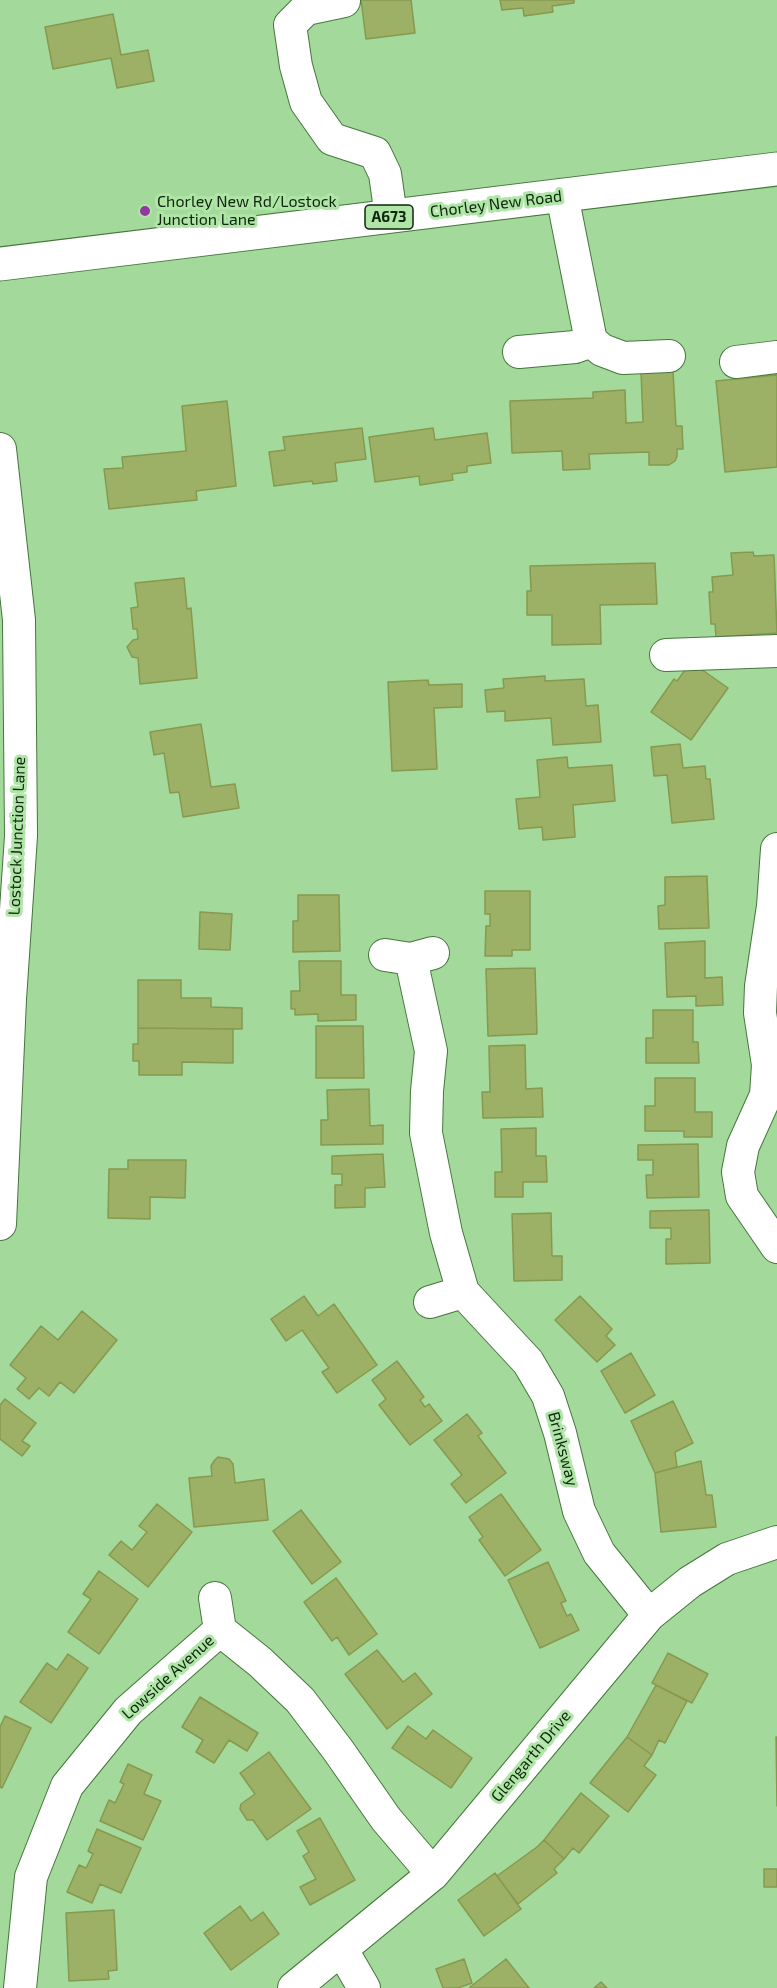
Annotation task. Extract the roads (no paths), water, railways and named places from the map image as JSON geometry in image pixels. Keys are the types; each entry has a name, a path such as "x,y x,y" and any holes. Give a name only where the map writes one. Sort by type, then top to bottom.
{"highway":[{"name":"Chorley New Road","path":"0,264 777,169"}],"street":[{"path":"344,1 306,9 290,25 296,66 306,102 332,139 375,153 385,174 391,216"},
{"path":"562,195 591,342 602,350 623,358 645,359 669,356"},
{"path":"519,352 575,347 591,342"},
{"path":"736,363 777,357"},
{"name":"Lostock Junction Lane","path":"0,449 19,620 10,834 0,1224"},
{"path":"666,655 777,651"},
{"path":"777,849 768,895 761,986 760,1013 768,1065 766,1095 743,1146 738,1172 742,1196 777,1246"},
{"name":"Brinksway","path":"410,956 431,1051 426,1133 446,1233 463,1292 528,1362 548,1396 560,1433 579,1511 599,1553 649,1615"},
{"path":"430,1302 463,1292"},
{"name":"Glengarth Drive","path":"294,1988 433,1874 649,1615 690,1582 727,1559 777,1542"},
{"name":"Lowside Avenue","path":"215,1598 220,1630 260,1662 300,1700 386,1819 433,1874"},
{"name":"Lowside Avenue","path":"20,1988 31,1877 67,1786 128,1711 220,1630"},
{"path":"342,1950 364,1988"}],"place":[{"name":"Chorley New Rd/Lostock Junction Lane","path":"145,211"}]}
